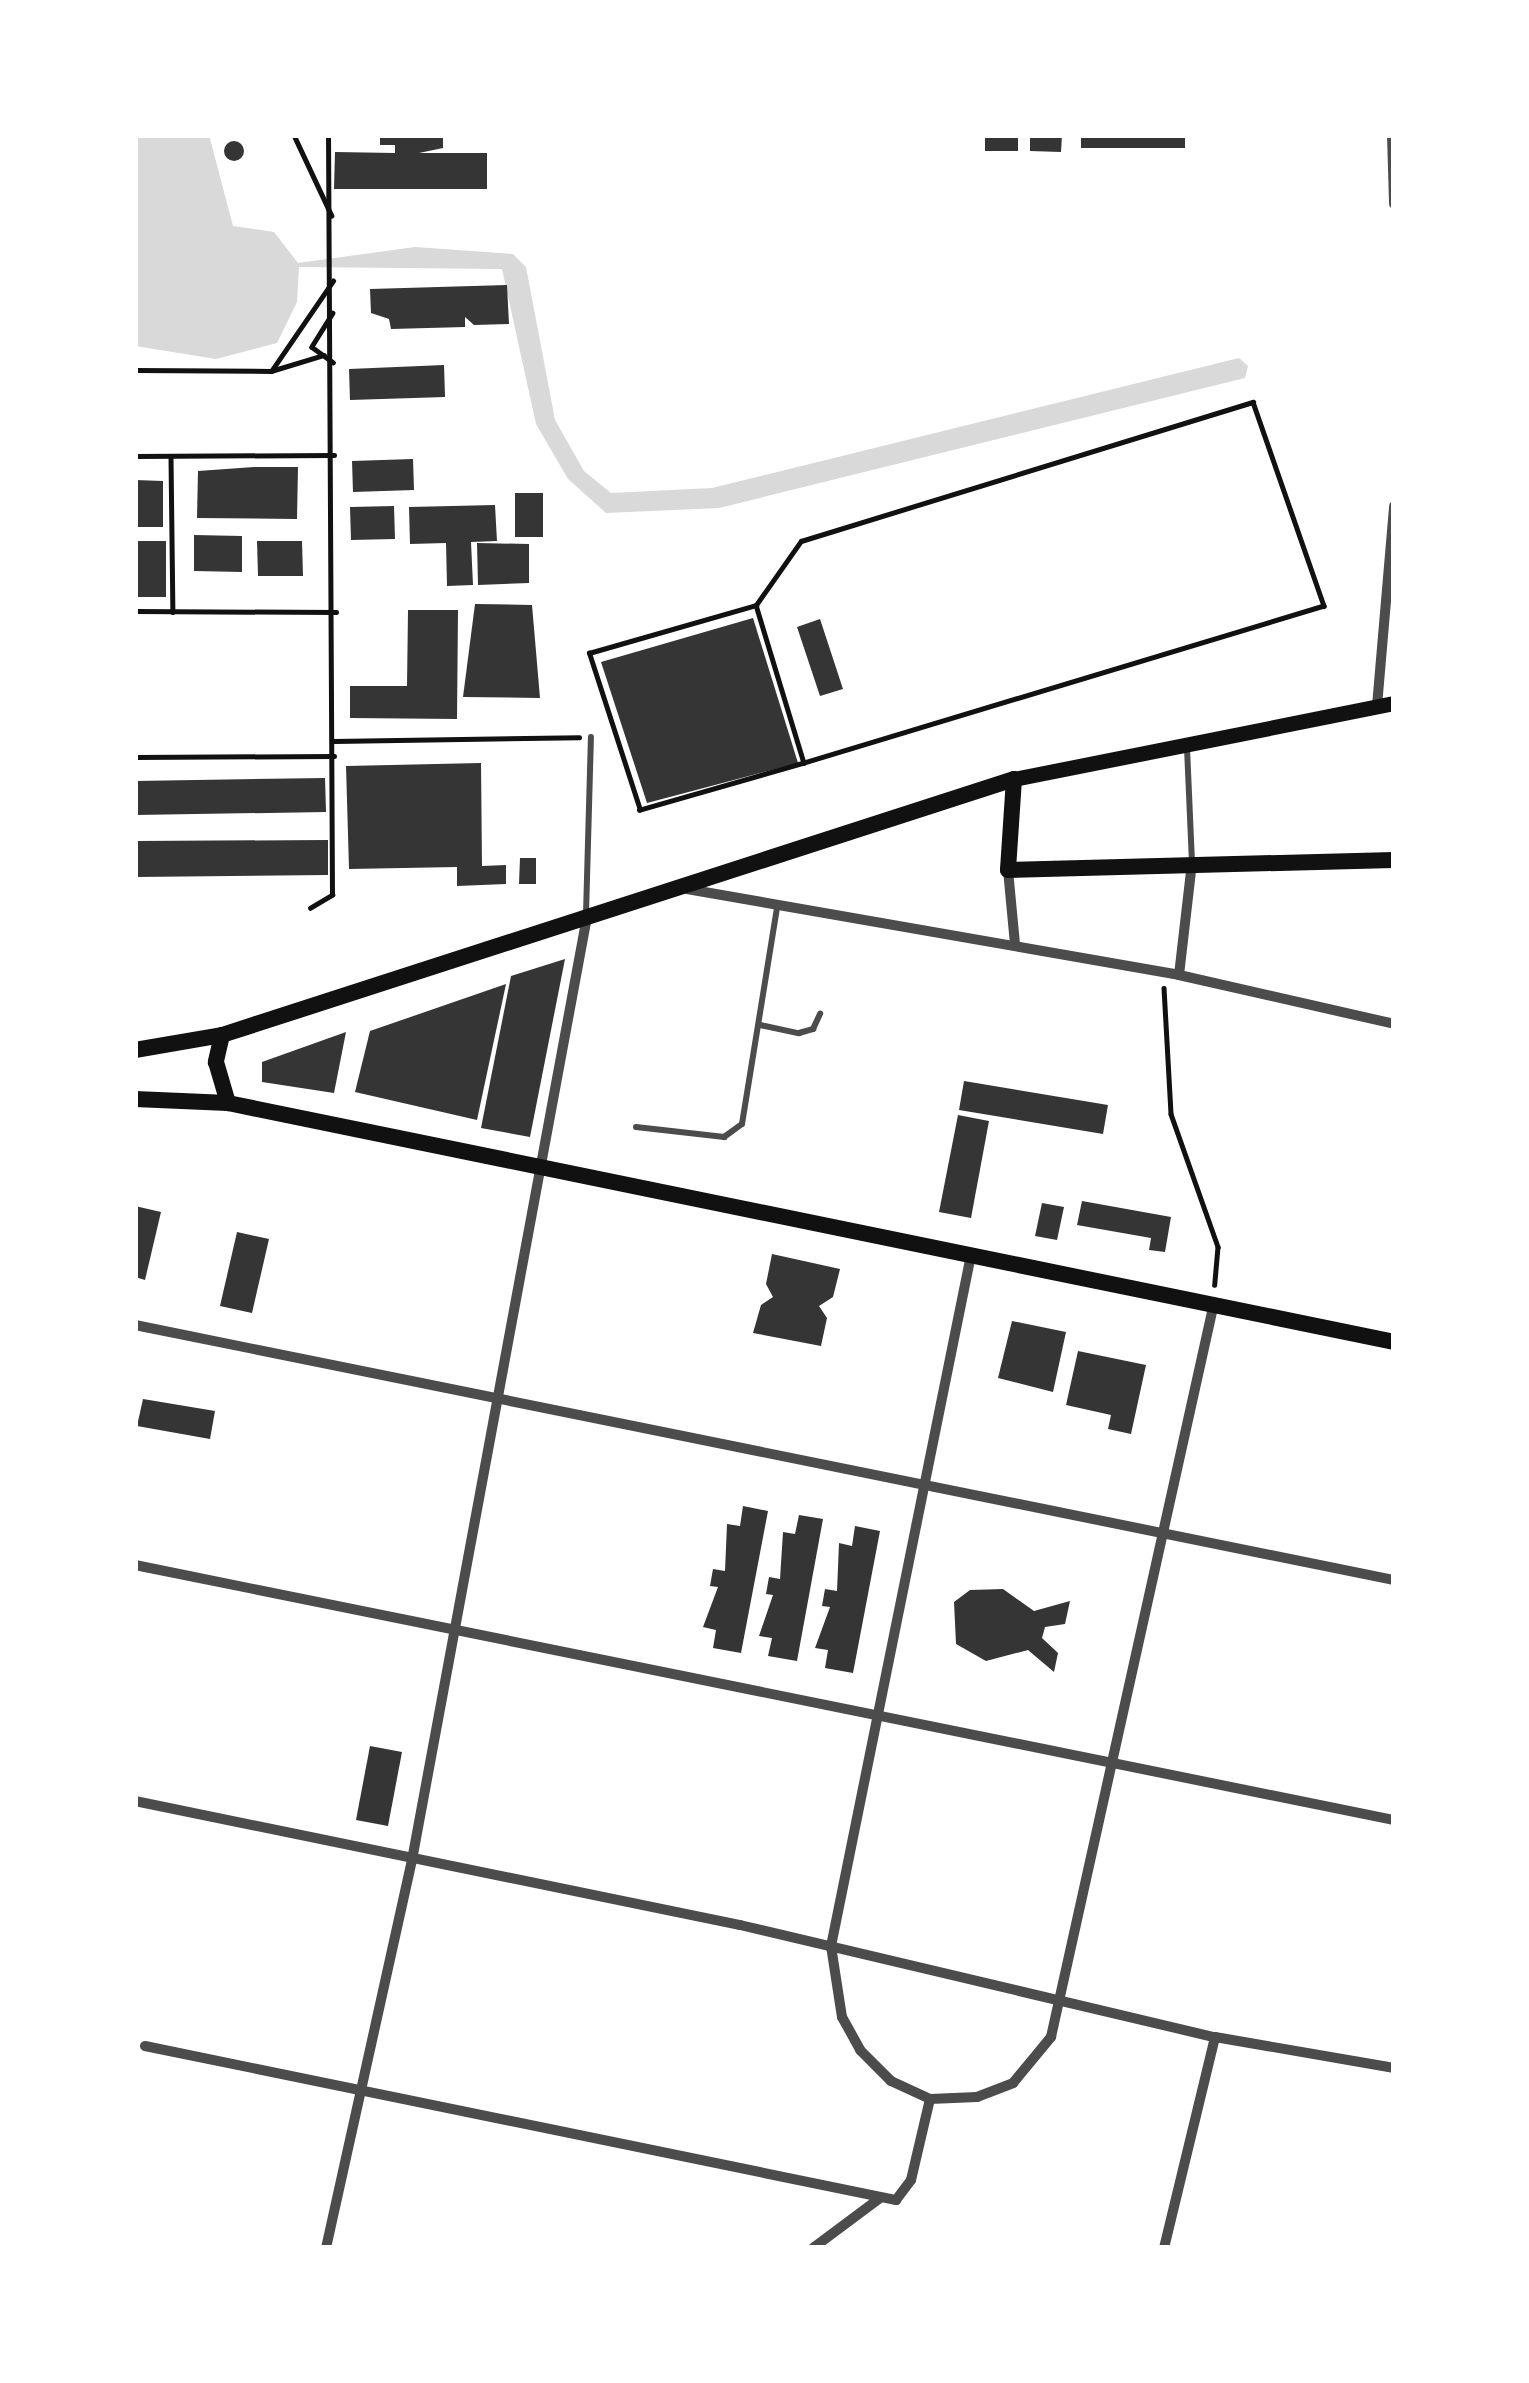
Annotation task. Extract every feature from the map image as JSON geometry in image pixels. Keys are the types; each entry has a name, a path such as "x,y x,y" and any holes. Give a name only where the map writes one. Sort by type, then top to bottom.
{"main road":[{"path":"135,1050 222,1035 586,922 1014,779 1386,704"},
{"path":"1014,779 1008,870 1394,860"},
{"path":"222,1035 216,1062 228,1103"},
{"path":"135,1099 228,1103 544,1164 1394,1342"}],"street":[{"path":"1392,135 1394,204"},
{"path":"1386,704 1394,506"},
{"path":"1179,975 1192,863"},
{"path":"1008,870 1015,944"},
{"path":"687,889 1179,975 1394,1024"},
{"path":"326,2248 412,1860 450,1632 544,1164 586,922"},
{"path":"971,1255 883,1715 831,1946 842,2017 860,2050 891,2081 930,2099 977,2097 1013,2083 1051,2037 1214,1303"},
{"path":"135,1324 924,1483 1164,1537 1394,1580"},
{"path":"135,1565 450,1632 883,1715 1112,1767 1394,1820"},
{"path":"135,1801 831,1946 1215,2037 1394,2068"},
{"path":"1164,2248 1215,2037"},
{"path":"145,2046 880,2198 906,2194 930,2099"},
{"path":"813,2248 880,2198"}],"lane":[{"path":"586,922 591,737"},
{"path":"1187,744 1192,863"},
{"path":"636,1127 724,1137 742,1124 777,903"},
{"path":"760,1025 799,1033 813,1029 820,1014"}],"path":[{"path":"294,135 333,217"},
{"path":"310,908 332,895 336,612 334,241 328,135"},
{"path":"271,371 333,281"},
{"path":"333,312 312,346 333,362"},
{"path":"135,370 271,371 323,355"},
{"path":"1253,402 1324,606 804,763 640,810 590,653 756,605 801,541 1253,402"},
{"path":"135,456 334,455"},
{"path":"171,457 173,612"},
{"path":"756,605 804,763"},
{"path":"135,611 336,612"},
{"path":"334,742 591,737"},
{"path":"135,757 334,756"},
{"path":"1179,975 1161,1002 1171,1114 1217,1247 1214,1303"}],"shaded area":[{"path":"135,135 209,135 233,226 274,232 298,263 415,247 513,254 526,267 555,420 584,471 611,493 712,488 1239,358 1248,366 1245,378 719,508 606,513 568,479 536,424 502,269 299,267 297,302 277,343 216,359 135,346"}],"building":[{"path":"380,135 443,135 443,148 419,153 487,153 487,189 334,189 335,152 395,153 395,145 380,145"},
{"path":"985,135 1018,135 1018,151 985,151"},
{"path":"1030,135 1062,135 1061,152 1030,151"},
{"path":"1081,135 1185,135 1185,148 1081,148"},
{"path":"234,141 244,151 234,161 224,151"},
{"path":"507,285 509,324 474,325 465,317 465,327 391,329 389,319 371,313 370,289"},
{"path":"444,365 445,397 350,400 349,369"},
{"path":"413,459 414,490 353,492 352,461"},
{"path":"298,467 297,519 197,518 198,471"},
{"path":"135,480 163,481 163,527 135,527"},
{"path":"515,493 543,493 543,537 515,537"},
{"path":"495,505 497,541 471,542 473,585 447,586 446,543 410,544 409,507"},
{"path":"394,506 395,539 351,540 350,507"},
{"path":"194,535 242,536 242,572 194,571"},
{"path":"135,541 166,541 166,597 135,597"},
{"path":"257,541 302,541 303,576 258,576"},
{"path":"477,543 529,544 529,583 478,585"},
{"path":"475,604 532,605 540,698 463,697"},
{"path":"408,610 458,610 457,719 350,718 350,686 407,686"},
{"path":"753,618 798,763 647,803 601,662"},
{"path":"820,619 843,689 820,696 797,627"},
{"path":"481,763 482,866 506,865 506,884 457,886 457,867 349,869 346,766"},
{"path":"325,778 326,812 135,815 135,781"},
{"path":"328,840 328,875 135,877 135,841"},
{"path":"520,858 536,858 536,884 519,884"},
{"path":"565,959 530,1137 481,1128 511,976"},
{"path":"506,984 477,1120 355,1092 370,1031"},
{"path":"346,1032 334,1093 262,1082 262,1062"},
{"path":"964,1081 1108,1105 1103,1134 959,1110"},
{"path":"958,1115 989,1121 971,1218 939,1212"},
{"path":"1082,1201 1171,1217 1165,1252 1149,1250 1151,1238 1077,1225"},
{"path":"1042,1203 1064,1207 1057,1240 1035,1236"},
{"path":"135,1206 161,1212 145,1280 135,1277"},
{"path":"237,1232 269,1239 252,1313 220,1306"},
{"path":"772,1254 840,1269 833,1297 819,1306 827,1318 821,1346 753,1333 761,1305 773,1297 766,1284"},
{"path":"1012,1321 1066,1332 1053,1392 998,1378"},
{"path":"1078,1351 1146,1365 1131,1434 1108,1429 1111,1415 1066,1405"},
{"path":"143,1399 215,1411 210,1439 137,1426"},
{"path":"743,1506 768,1511 741,1653 713,1648 716,1630 703,1627 718,1587 710,1586 713,1569 725,1571 727,1524 740,1526"},
{"path":"799,1515 823,1519 797,1661 768,1656 772,1638 759,1636 773,1595 766,1594 769,1577 780,1579 783,1532 795,1534"},
{"path":"855,1526 880,1531 853,1673 825,1668 828,1650 815,1648 830,1607 822,1606 825,1589 837,1591 839,1543 852,1546"},
{"path":"1003,1589 1034,1611 1070,1601 1065,1624 1045,1627 1042,1638 1058,1653 1054,1672 1028,1650 986,1661 956,1644 954,1602 970,1590"},
{"path":"370,1746 402,1752 388,1826 356,1820"}]}
